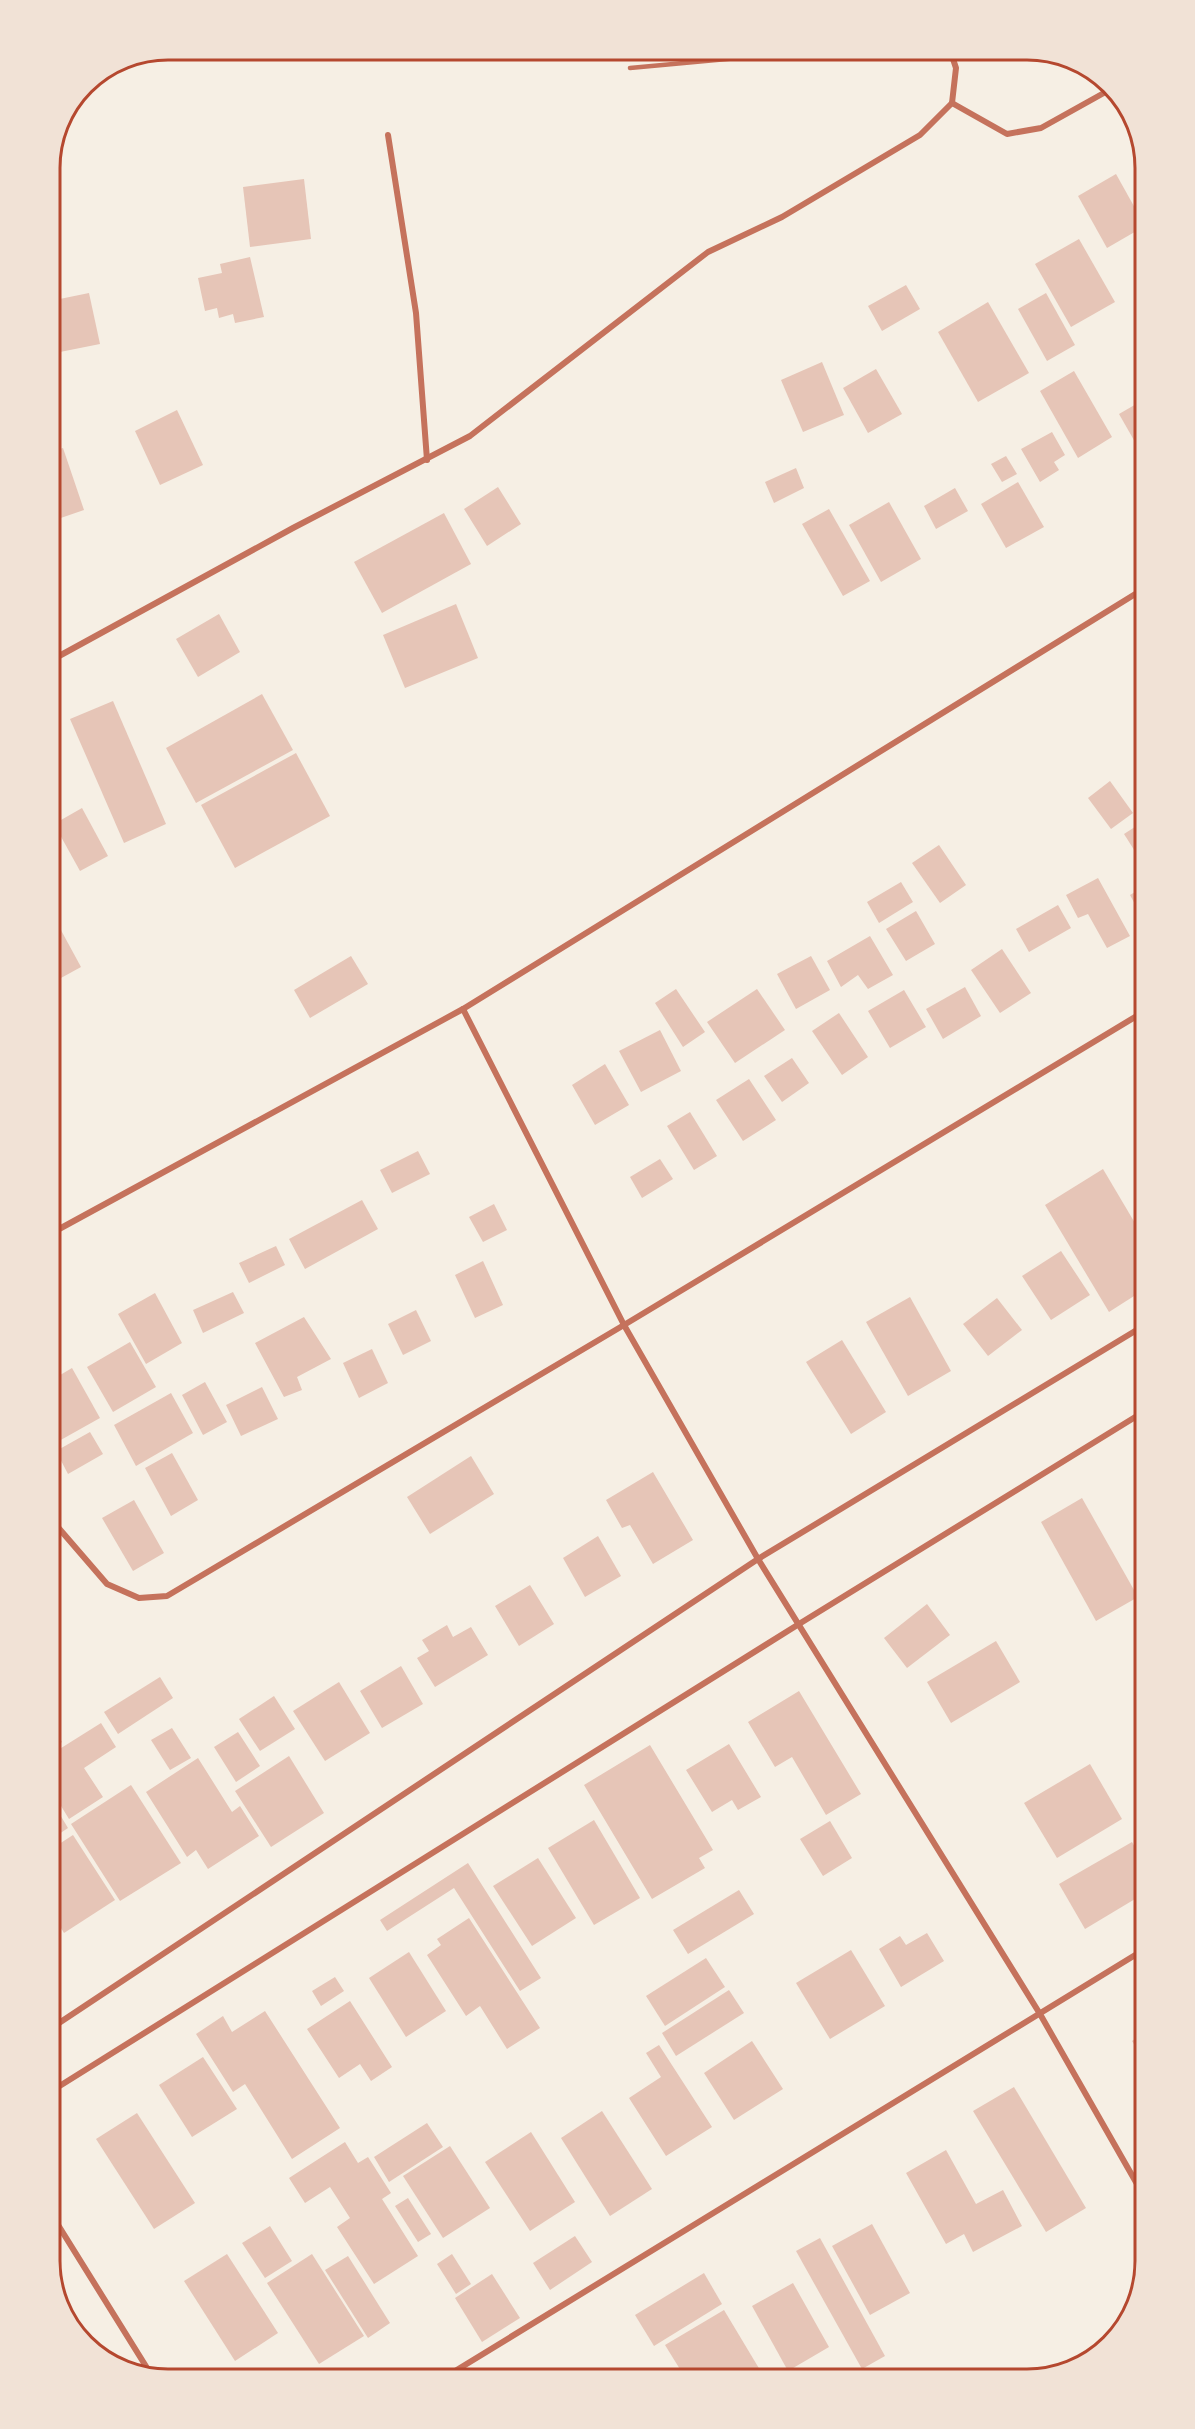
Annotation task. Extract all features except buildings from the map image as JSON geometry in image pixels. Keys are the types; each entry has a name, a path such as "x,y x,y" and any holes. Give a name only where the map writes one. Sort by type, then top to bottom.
{"street":[{"path":"60,656 293,528 470,436 708,252 782,217 920,135 952,104 956,68 953,60"},
{"path":"952,104 1007,134 1041,128 1104,93"},
{"path":"388,135 416,313 427,460"},
{"path":"60,1229 463,1009 1135,595"},
{"path":"463,1009 624,1325 758,1559 1040,2014 1135,2179"},
{"path":"60,1530 106,1584 139,1598 167,1596 1135,1018"},
{"path":"60,2022 758,1559 1135,1332"},
{"path":"60,2087 799,1624 1135,1418"},
{"path":"458,2369 1135,1956"},
{"path":"60,2228 146,2367"}],"lane":[{"path":"630,68 716,60"}]}
